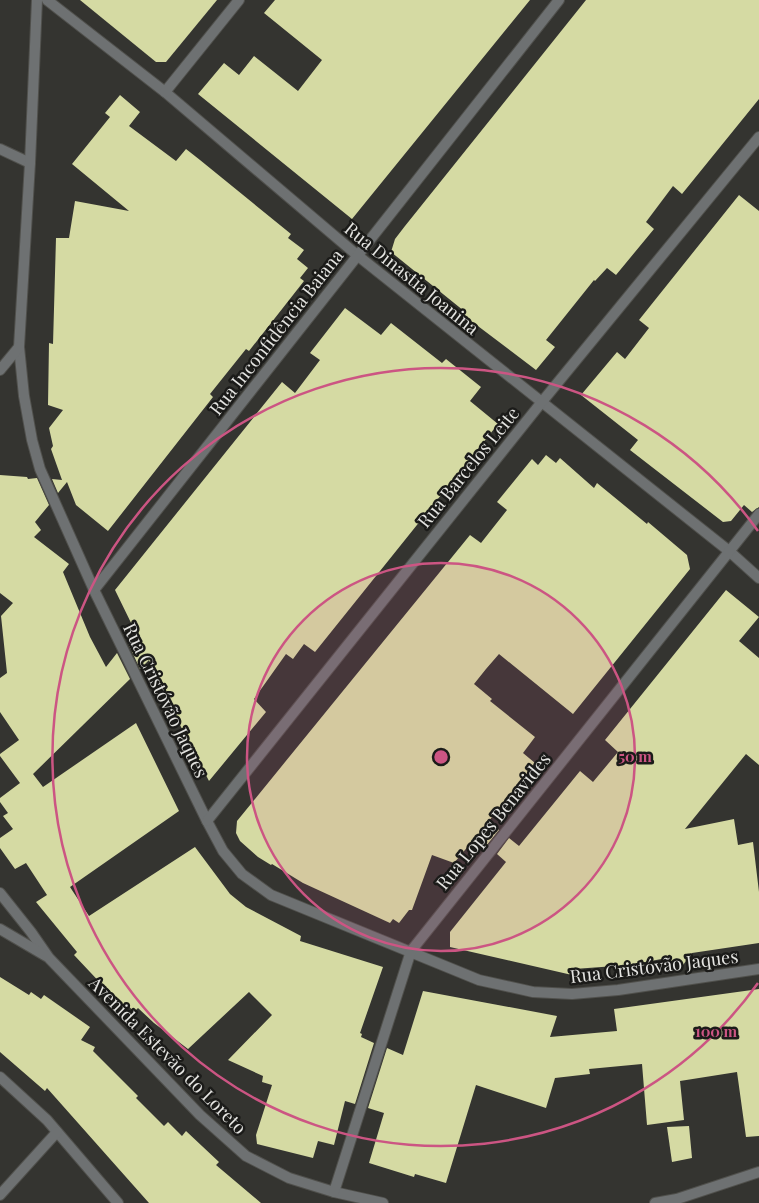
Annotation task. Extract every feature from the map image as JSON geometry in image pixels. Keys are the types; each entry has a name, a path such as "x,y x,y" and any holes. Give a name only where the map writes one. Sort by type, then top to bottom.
{"street":[{"name":"Rua Cristóvão Jaques","path":"37,0 19,347 32,440 40,469 94,590 223,851 242,874 271,895 411,950 479,980 533,992 572,994 618,990 759,969"},
{"name":"Rua Dinastia Joanina","path":"47,0 164,92 357,255 729,551 759,578"},
{"path":"164,92 240,0"},
{"name":"Rua Inconfidência Baiana","path":"94,590 559,0"},
{"name":"Rua Barcelos Leite","path":"207,821 541,403 759,136"},
{"path":"0,149 30,163"},
{"path":"0,370 19,347"},
{"name":"Rua Lopes Benavides","path":"334,1192 411,950 759,514"},
{"name":"Avenida Estevão do Loreto","path":"0,894 31,932 49,958 200,1115 246,1156 289,1178 334,1192 383,1203"},
{"name":"Avenida Estevão do Loreto","path":"0,929 49,958"},
{"path":"0,1077 58,1132 118,1203"},
{"path":"0,1195 58,1132"},
{"path":"655,1203 677,1199 759,1172"}],"building":[{"path":"80,0 217,0 166,62 156,62"},
{"path":"275,0 530,0 352,219 198,94 224,63 239,75 254,56 298,91 322,60 264,13"},
{"path":"586,0 759,0 759,99 682,194 673,186 646,222 654,229 616,275 607,268 594,280 546,340 555,347 536,370 462,314 464,311 391,252 395,239 405,226"},
{"path":"120,95 140,112 129,126 176,161 186,149 200,160 291,234 288,238 304,250 297,259 308,268 300,278 304,281 249,351 246,349 210,394 213,397 108,531 76,505 67,482 58,493 52,479 62,480 51,449 53,446 49,428 63,410 48,405 49,343 53,344 56,238 69,238 75,201 129,211 72,164 110,117 105,113"},
{"path":"739,195 759,211 759,507 752,512 744,505 731,521 723,522 630,450 638,440 581,395 617,352 625,359 649,328 639,320"},
{"path":"345,308 381,335 391,323 442,363 446,359 481,387 470,401 498,424 315,652 304,644 293,659 286,654 254,699 266,712 209,781 164,694 149,660 140,669 127,641 135,631 115,590 282,382 295,393 320,360 310,353"},
{"path":"546,455 556,463 560,458 594,488 597,483 647,524 648,522 687,555 690,569 573,714 499,654 486,669 474,684 492,699 490,701 535,737 523,753 535,763 488,822 499,830 486,846 475,838 454,863 432,855 412,910 409,910 399,923 393,919 390,923 303,883 258,857 240,841 236,833 237,821 470,535 481,543 507,510 497,502 532,459 538,465"},
{"path":"0,475 27,477 28,479 37,478 49,505 35,522 41,530 34,537 69,564 63,572 90,637 106,667 117,653 130,679 33,774 43,787 136,723 179,811 70,887 89,916 195,847 230,894 246,907 301,936 300,941 383,967 360,1033 362,1034 361,1037 374,1043 355,1104 345,1101 334,1145 318,1141 313,1158 257,1144 256,1135 272,1085 262,1082 263,1076 228,1060 272,1015 249,992 188,1049 138,1008 134,1012 125,1002 122,1006 74,955 77,952 36,902 47,895 26,863 15,869 0,848 0,838 13,829 3,816 8,813 0,802 0,798 20,783 0,756 0,754 19,740 0,712 0,678 7,673 1,616 13,603 0,593"},
{"path":"726,590 759,617 739,641 759,658 759,765 746,754 685,829 734,819 738,845 753,842 759,892 759,943 692,953 680,969 667,958 629,965 574,969 572,975 450,947 450,932 506,862 497,854 509,838 519,846 580,771 593,782 618,752 605,740"},
{"path":"0,977 29,995 31,992 41,999 44,995 90,1027 81,1040 95,1047 93,1051 138,1096 136,1098 164,1126 168,1122 182,1136 186,1131 219,1162 216,1165 261,1203 149,1203 47,1088 45,1091 0,1052"},
{"path":"759,989 759,1136 746,1137 737,1072 680,1081 684,1120 647,1125 642,1064 589,1069 590,1074 555,1078 546,1108 476,1085 446,1183 415,1174 414,1177 369,1163 384,1113 368,1108 387,1048 403,1055 423,991 557,1016 550,1037 617,1031 614,1009"},
{"path":"689,1126 692,1158 672,1162 667,1127"}]}
